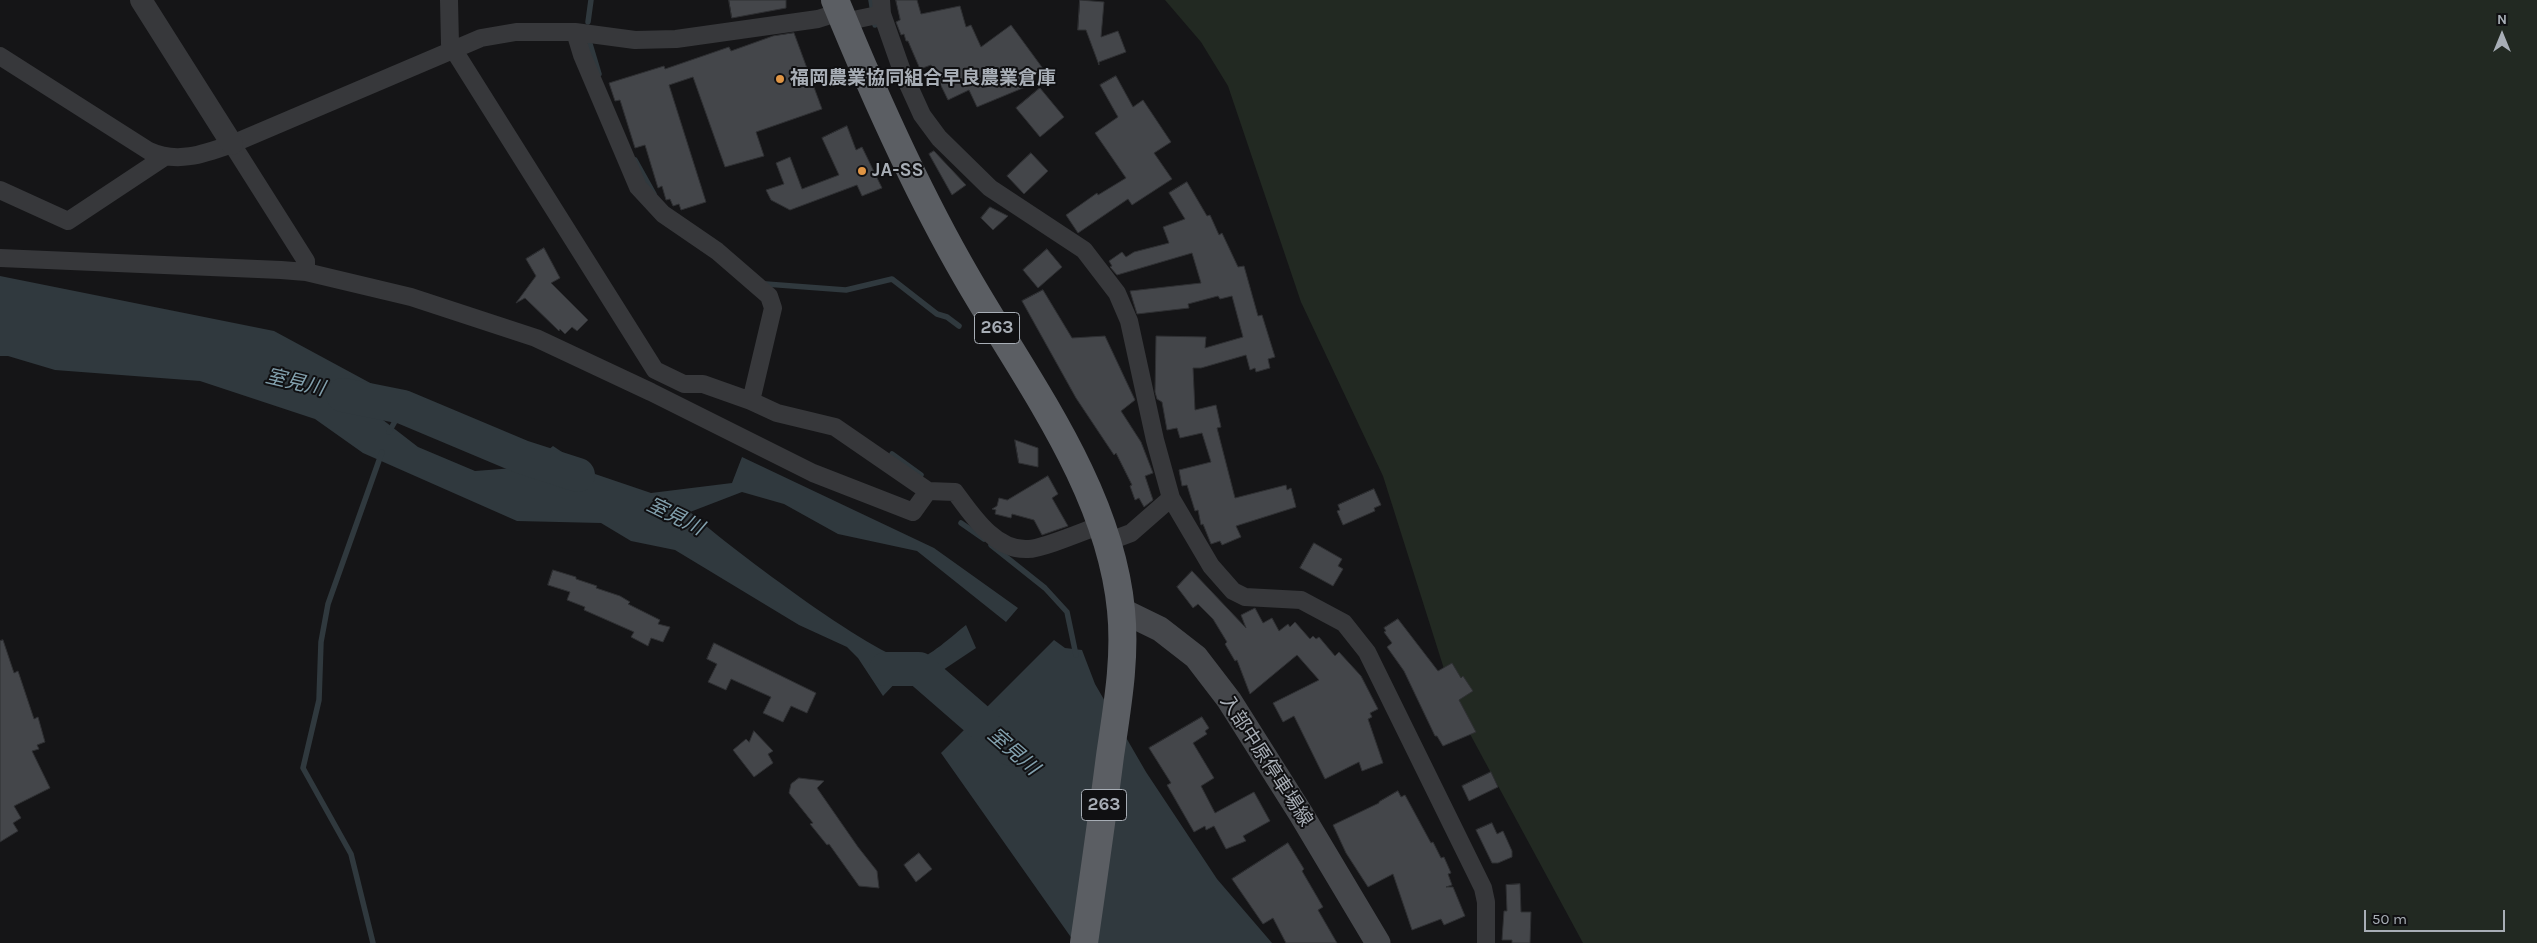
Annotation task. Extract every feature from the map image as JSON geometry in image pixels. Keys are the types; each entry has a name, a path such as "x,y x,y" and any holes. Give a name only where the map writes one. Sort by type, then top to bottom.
{"highway":[{"name":"263","path":"845,13 910,168 965,274 1062,436 1104,534 1115,569 1121,610 1123,666 1084,943"}],"main road":[{"name":"入部中原停車場線","path":"1121,610 1160,629 1196,657 1224,693 1301,814 1378,943"}],"street":[{"path":"141,0 306,261 306,272"},
{"path":"449,0 450,44 655,370 684,384 703,384 751,401 777,413 835,427 928,491 955,492 979,524 1007,546 1028,549 1104,534 1130,533 1171,498"},
{"path":"0,56 149,151 163,158 191,157 232,144 481,38 516,32 575,32 635,40 676,39 818,19 881,7 902,70 922,115 939,138 990,188 1084,250 1117,294 1129,321 1154,440 1171,498 1211,566 1233,590 1245,597 1302,600 1344,623 1367,652 1483,888 1486,902 1486,943"},
{"path":"575,32 582,56 638,186 663,214 716,251 769,296 773,308 751,401"},
{"path":"0,190 68,220 163,158"},
{"path":"0,258 306,272 410,297 536,338 652,392 813,473 913,512 928,491"}],"shaded area":[{"path":"1165,0 2537,0 2537,943 1583,943 1457,710 1383,476 1301,302 1228,86 1201,42"}],"water":[{"path":"0,276 274,331 398,398 374,413 418,447 475,471 527,467 553,446 595,474 651,493 732,483 742,457 934,548 1018,608 1006,622 917,551 838,534 784,504 742,492 690,512 800,597 870,643 896,657 913,661 926,656 966,625 976,648 919,686 901,677 883,696 858,658 847,647 799,625 675,550 631,541 601,523 517,521 363,453 315,419 200,381 55,370 8,356 0,356"},
{"path":"1054,640 1065,648 1082,650 1095,684 1146,772 1217,879 1272,943 1075,943 941,753"}],"building":[{"path":"729,0 786,0 786,8 732,18"},
{"path":"896,0 917,0 921,14 960,6 966,27 971,25 981,47 1011,25 1044,70 1032,79 1035,83 977,107 969,90 948,100 931,65 920,69 908,41 906,41 904,34 901,35 896,22 900,20"},
{"path":"1080,0 1104,2 1101,37 1118,31 1126,52 1099,62 1099,65 1086,30 1078,30"},
{"path":"794,33 822,109 756,132 764,156 725,167 693,77 669,85 706,202 681,210 679,204 673,206 670,199 666,200 662,186 658,188 645,145 635,148 620,100 615,101 609,83 664,66 665,69 729,47 731,51 773,36"},
{"path":"1116,76 1133,107 1143,100 1171,142 1154,153 1172,179 1132,205 1128,199 1078,233 1066,215 1097,193 1098,195 1126,178 1095,133 1118,117 1100,85"},
{"path":"1040,88 1064,117 1040,137 1016,108"},
{"path":"847,126 856,150 862,147 882,188 862,196 857,185 790,210 771,200 766,190 784,184 776,163 790,157 802,189 839,175 822,138"},
{"path":"934,151 966,185 952,195 929,154"},
{"path":"1031,153 1048,171 1024,194 1007,176"},
{"path":"1187,182 1207,216 1210,215 1219,235 1222,233 1238,267 1244,266 1258,316 1262,315 1275,357 1268,359 1270,368 1256,372 1255,368 1250,370 1246,355 1201,368 1193,368 1195,410 1216,405 1221,427 1217,428 1235,498 1286,485 1287,490 1291,488 1296,507 1236,526 1241,537 1222,545 1220,541 1211,544 1203,524 1201,525 1198,510 1195,511 1187,485 1182,486 1179,470 1211,462 1202,433 1180,438 1177,428 1167,430 1162,402 1157,399 1155,392 1156,336 1206,337 1205,348 1243,337 1232,296 1220,299 1218,296 1188,304 1189,308 1137,314 1130,291 1201,283 1192,253 1117,275 1110,267 1112,266 1109,261 1122,252 1126,257 1134,252 1169,243 1163,227 1185,219 1169,193"},
{"path":"990,207 1008,216 993,230 981,218"},
{"path":"544,248 560,278 551,283 588,320 577,331 572,327 565,334 560,329 559,331 525,298 516,303 536,276 526,259"},
{"path":"1047,249 1062,267 1038,288 1023,270"},
{"path":"1043,290 1072,338 1105,336 1135,400 1121,411 1141,442 1153,473 1145,476 1153,500 1144,507 1139,498 1135,500 1130,486 1132,485 1116,453 1114,455 1076,398 1022,301"},
{"path":"1015,440 1038,448 1038,467 1019,463"},
{"path":"1048,476 1058,494 1052,498 1068,526 1042,535 1034,520 1012,514 1011,518 995,514 996,510 992,509 997,506 999,498 1007,500"},
{"path":"1374,489 1381,505 1374,508 1375,511 1343,525 1337,511 1340,510 1338,505"},
{"path":"1314,543 1342,559 1338,566 1343,569 1333,586 1300,568"},
{"path":"553,570 576,577 576,579 597,586 596,588 620,596 630,602 628,604 660,620 658,624 670,627 663,642 651,638 648,646 631,637 634,632 584,610 585,607 567,600 570,592 548,585"},
{"path":"1192,571 1246,628 1241,615 1255,608 1263,623 1272,618 1279,631 1288,624 1290,627 1295,622 1310,639 1313,636 1316,639 1319,637 1335,656 1339,652 1361,676 1378,709 1370,713 1372,717 1368,719 1383,763 1362,771 1359,762 1325,779 1294,716 1283,722 1273,703 1319,680 1297,655 1250,694 1237,660 1235,661 1225,644 1227,642 1213,619 1198,604 1193,608 1177,587"},
{"path":"1398,619 1438,671 1452,663 1461,678 1463,676 1473,691 1459,700 1476,732 1443,746 1437,736 1435,736 1404,671 1387,647 1392,643 1384,632 1386,631 1384,628"},
{"path":"3,640 14,673 18,671 34,719 38,717 45,742 37,745 39,749 32,751 50,788 14,806 21,818 13,823 18,831 0,842 0,641"},
{"path":"714,643 816,693 807,713 791,706 783,722 763,713 771,697 731,679 726,690 708,682 717,664 707,659"},
{"path":"1202,717 1209,728 1205,731 1207,734 1193,743 1214,778 1201,786 1215,813 1254,792 1270,821 1243,836 1246,841 1226,849 1214,826 1206,830 1205,826 1194,832 1167,785 1171,783 1149,748"},
{"path":"754,731 773,751 768,754 773,763 754,777 733,750 746,739 749,742"},
{"path":"1491,772 1498,787 1469,801 1462,786"},
{"path":"799,778 824,781 817,788 877,871 879,888 859,886 829,844 827,845 810,824 813,823 789,793 791,784"},
{"path":"1398,791 1401,797 1405,795 1431,843 1433,842 1441,858 1444,857 1451,873 1448,874 1452,885 1446,887 1453,887 1465,916 1444,925 1441,919 1412,930 1393,874 1368,887 1346,853 1333,825 1379,803"},
{"path":"1492,823 1497,834 1503,831 1512,851 1512,857 1498,863 1492,863 1476,830"},
{"path":"1288,843 1304,869 1302,871 1323,907 1318,910 1337,943 1286,943 1273,918 1263,924 1232,879"},
{"path":"919,853 932,869 916,882 904,865"},
{"path":"1520,884 1521,912 1531,912 1530,943 1512,943 1512,940 1502,940 1504,911 1507,911 1506,885"}],"waterway":[{"path":"588,22 591,0"},
{"path":"871,0 875,25"},
{"path":"590,44 599,74"},
{"path":"635,160 654,194"},
{"path":"766,284 846,290 892,279 937,314 947,317 959,326"},
{"name":"室見川","path":"343,395 403,407 522,457 578,475"},
{"path":"389,432 403,407"},
{"path":"373,943 351,854 303,768 319,700 321,642 328,604 382,452"},
{"path":"892,454 921,475"},
{"path":"961,523 984,539"},
{"path":"991,545 1045,588 1067,612 1076,655"},
{"name":"室見川","path":"886,669 919,669 1011,749"}],"place":[{"name":"福岡農業協同組合早良農業倉庫","path":"780,79"},
{"name":"JA-SS","path":"862,171"}]}
